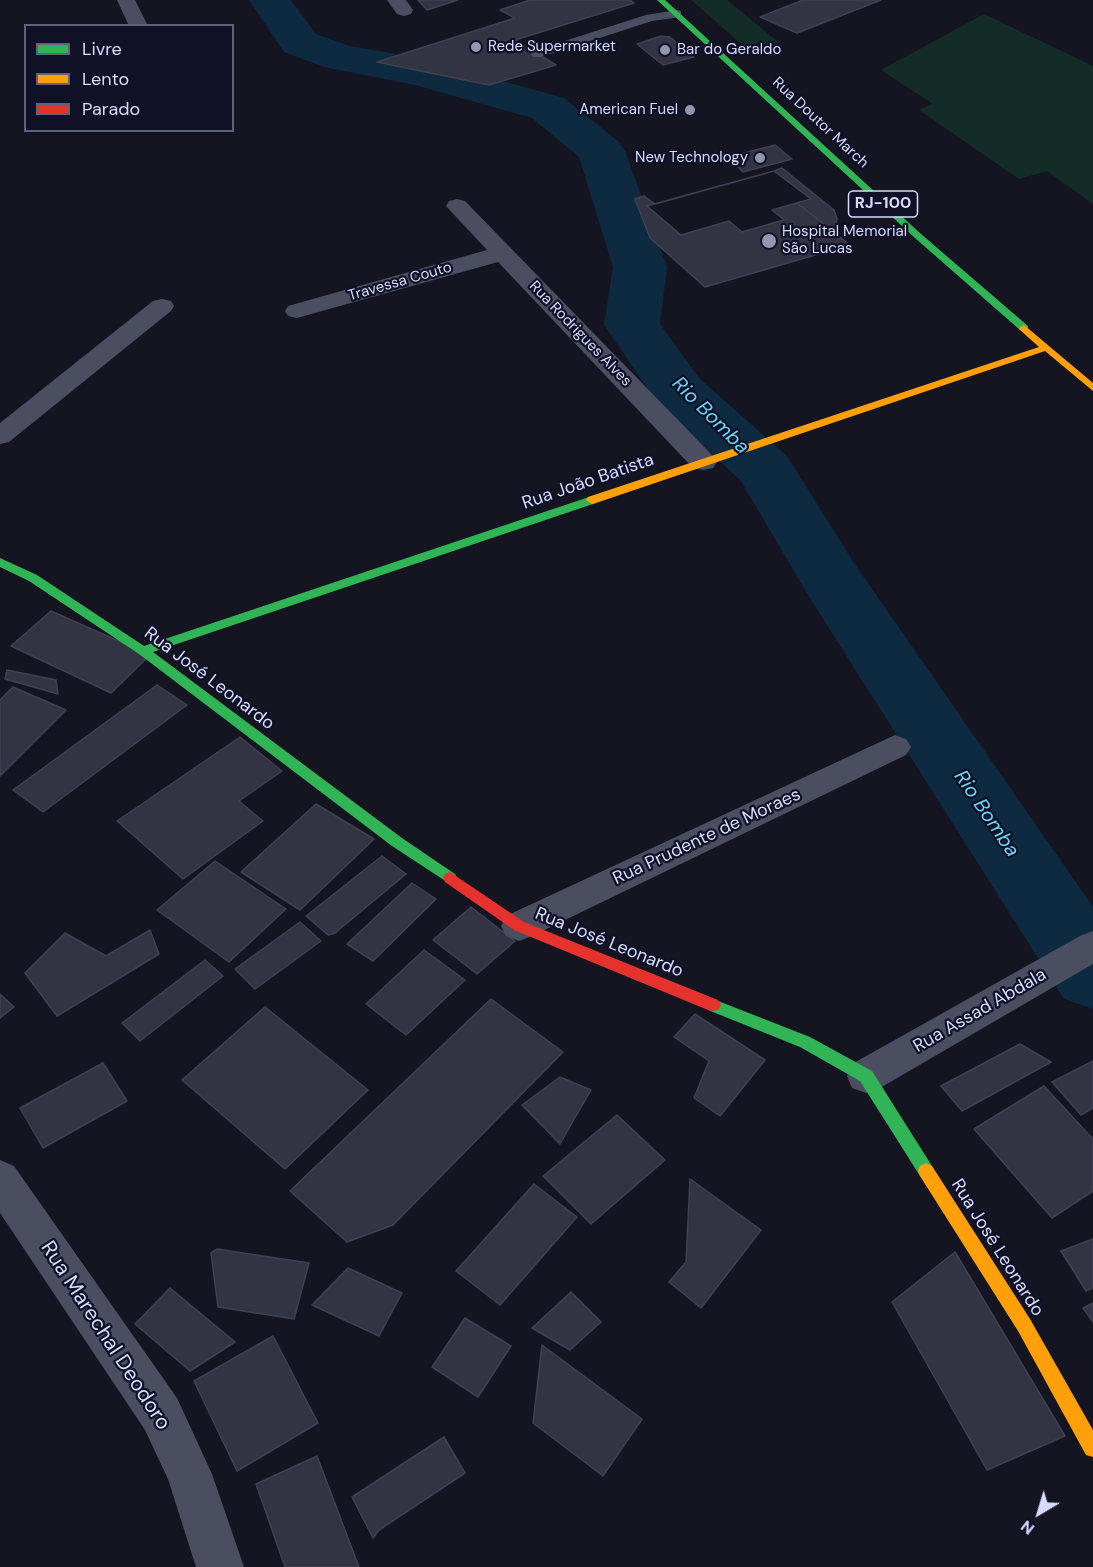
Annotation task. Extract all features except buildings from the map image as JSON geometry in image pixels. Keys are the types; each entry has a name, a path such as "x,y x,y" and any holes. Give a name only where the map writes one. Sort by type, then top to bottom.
{"street":[{"path":"126,0 138,24"},
{"name":"Rua Doutor March","path":"661,0 810,138 1045,348 1093,388"},
{"name":"Rua Rodrigues Alves","path":"457,206 704,462"},
{"name":"Travessa Couto","path":"297,311 503,253"},
{"path":"0,436 162,306"},
{"name":"Rua João Batista","path":"143,651 1045,348"},
{"name":"Rua José Leonardo","path":"0,562 33,578 143,651 398,842 519,926 805,1042 866,1076 1024,1325 1093,1448"},
{"name":"Rua Prudente de Moraes","path":"519,926 895,747"},
{"name":"Rua Assad Abdala","path":"866,1076 1078,955"},
{"name":"Rua Marechal Deodoro","path":"0,1179 161,1414 189,1474 220,1567"}],"lane":[{"path":"537,54 650,18 677,14"}],"green space":[{"path":"691,0 727,0 783,46 755,56"},
{"path":"984,14 1093,66 1093,204 1047,171 1019,179 919,110 933,104 881,70"}],"waterway":[{"name":"Rio Bomba","path":"270,0 300,43 340,58 420,72 548,108 601,151 640,267 632,325 678,390 765,470 831,579 1093,974"}],"traffic: fast":[{"path":"661,0 918,236 1024,328"},
{"path":"143,651 592,500"},
{"path":"0,562 33,578 143,651 397,842 450,878"},
{"path":"713,1005 805,1042 866,1076 926,1171"}],"traffic: slow":[{"path":"1024,328 1093,388"},
{"path":"592,500 1045,348"},
{"path":"926,1171 1024,1325 1093,1448"}],"traffic: jam":[{"path":"450,878 519,926 713,1005"}],"place":[{"name":"Rede Supermarket","path":"476,47"},
{"name":"Bar do Geraldo","path":"665,50"},
{"name":"American Fuel","path":"690,110"},
{"name":"New Technology","path":"760,158"},
{"name":"Hospital Memorial São Lucas","path":"769,241"}]}
